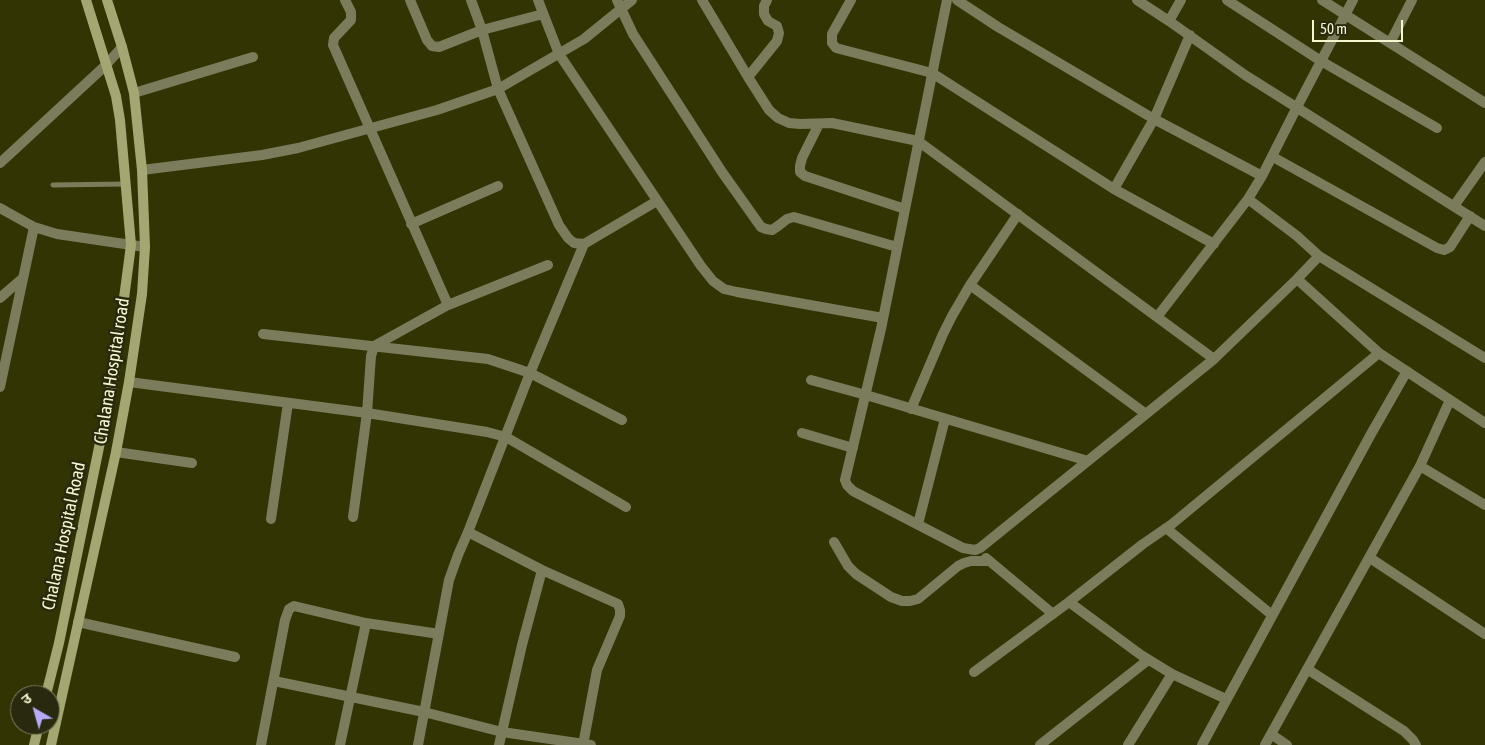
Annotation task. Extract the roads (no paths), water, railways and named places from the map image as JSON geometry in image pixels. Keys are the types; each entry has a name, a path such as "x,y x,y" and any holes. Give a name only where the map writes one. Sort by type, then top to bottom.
{"street":[{"name":"Chalana Hospital Road","path":"48,685 59,643 114,374 131,245 120,120 116,96 105,66 86,0"},
{"name":"Chalana Hospital road","path":"51,745 116,452 142,294 145,247 142,170 134,93 107,0"},
{"path":"345,0 351,12 351,20 334,38 334,45 448,305"},
{"path":"410,0 427,40 432,46 438,47 482,30 544,14"},
{"path":"470,0 482,30 498,90 559,225 574,243 584,244"},
{"path":"538,0 559,54 701,266 713,281 724,289 883,318"},
{"path":"142,170 262,155 298,148 437,110 498,90 584,39 618,4 632,0"},
{"path":"702,0 769,110 778,118 800,124 832,124 918,141 1214,359"},
{"path":"748,77 777,41 779,33 777,26 768,20 764,14 764,6 767,0"},
{"path":"851,0 832,34 832,43 836,48 932,73 1114,189 1214,244"},
{"path":"947,0 883,318 845,480 852,491 963,548 975,550 1053,614"},
{"path":"957,0 1154,119 1262,176"},
{"path":"1136,0 1190,35 1245,75 1485,226"},
{"path":"1169,21 1181,0"},
{"path":"1227,0 1321,62 1437,128"},
{"path":"1322,0 1485,103"},
{"path":"1157,317 1248,199 1273,156 1353,0"},
{"path":"1390,43 1412,0"},
{"path":"618,4 633,34 717,164 762,226 772,230 787,219 794,217 897,248"},
{"path":"1114,189 1154,119 1190,35"},
{"path":"0,163 105,66 122,47"},
{"path":"134,93 253,57"},
{"path":"819,124 802,158 800,172 805,176 905,209"},
{"path":"1273,156 1437,248 1444,250 1450,247 1470,216"},
{"path":"1454,206 1485,162"},
{"path":"411,224 498,186"},
{"path":"1248,199 1298,236 1319,256 1485,358"},
{"path":"418,745 450,580 458,555 530,373 584,244 657,200"},
{"path":"0,208 34,226 58,234 145,247"},
{"path":"911,409 943,334 970,285 1018,214"},
{"path":"0,387 34,226"},
{"path":"975,550 980,548 1214,359 1319,256"},
{"path":"353,517 367,414 371,356 374,346 448,305 548,264"},
{"path":"0,298 23,278"},
{"path":"1297,279 1379,353 1485,423"},
{"path":"970,285 1146,414"},
{"path":"263,334 488,359 530,373 622,420"},
{"path":"974,672 1166,528 1379,353"},
{"path":"1202,745 1370,434 1407,371"},
{"path":"811,380 1088,461"},
{"path":"129,382 487,432 506,437 626,507"},
{"path":"1265,745 1420,466 1450,400"},
{"path":"271,520 288,403"},
{"path":"918,524 945,419"},
{"path":"802,433 853,448"},
{"path":"116,452 192,463"},
{"path":"1420,466 1485,506"},
{"path":"1166,528 1272,616"},
{"path":"274,681 424,712 502,732 586,745 597,670 620,616 618,604 542,570 468,532"},
{"path":"834,542 848,566 856,574 891,597 902,601 918,599 964,563 970,561 989,561"},
{"path":"1370,558 1485,634"},
{"path":"499,745 522,645 542,570"},
{"path":"1069,602 1148,660 1172,674 1226,699"},
{"path":"261,745 285,620 290,608 294,606 366,623 439,634"},
{"path":"78,622 235,657"},
{"path":"340,745 366,623"},
{"path":"1040,745 1148,660"},
{"path":"1307,669 1404,731 1416,745"},
{"path":"1128,745 1172,674"},
{"path":"1271,734 1286,745"}],"lane":[{"path":"53,185 125,184"}]}
